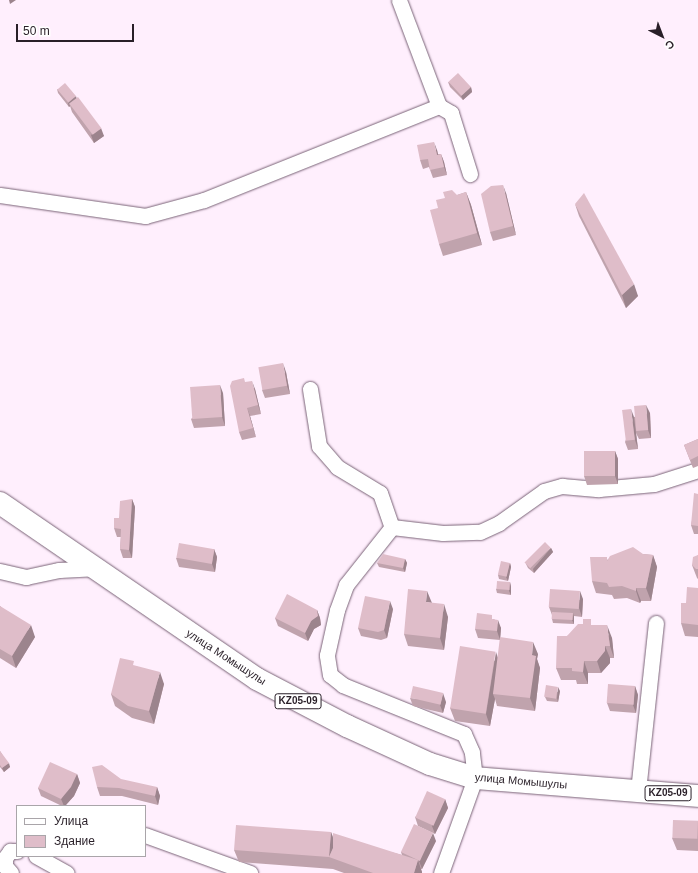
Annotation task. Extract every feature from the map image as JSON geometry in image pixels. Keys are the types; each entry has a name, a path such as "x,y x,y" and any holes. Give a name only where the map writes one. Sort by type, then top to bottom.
{"main road":[{"name":"улица Момышулы","path":"0,503 257,680 347,726 416,758 475,778 638,791"},
{"name":"KZ05-09","path":"638,791 698,796"}],"street":[{"path":"399,0 439,106 451,113 470,174"},
{"path":"0,195 145,216 204,200 439,106"},
{"path":"310,389 319,446 337,467 380,493 392,527"},
{"path":"392,527 443,533 480,532 500,523 544,491 562,486 599,488 654,484 698,470"},
{"path":"392,527 346,585 337,610 327,655 330,675 343,685 464,734 472,752 475,778 441,873"},
{"path":"0,571 26,577 59,570 93,568"},
{"path":"638,791 656,622"},
{"path":"146,835 250,873"},
{"path":"11,873 5,866 5,858 10,851 16,851"},
{"path":"38,857 67,873"}],"building":[{"path":"458,73 471,87 461,96 448,82"},
{"path":"65,83 76,96 68,102 57,89"},
{"path":"78,97 101,128 93,135 69,104"},
{"path":"434,142 437,155 441,154 444,167 430,170 428,159 420,160 417,145"},
{"path":"503,185 513,226 490,232 481,194 491,186"},
{"path":"452,190 457,195 466,192 477,233 439,244 430,210 438,208 436,200 445,198 443,192"},
{"path":"584,193 634,284 622,295 575,204"},
{"path":"283,363 287,386 262,390 258,367"},
{"path":"244,378 245,382 252,381 258,405 247,408 253,428 239,432 230,386 232,381"},
{"path":"220,385 222,417 192,419 190,387"},
{"path":"646,405 648,430 636,431 634,406"},
{"path":"631,409 635,440 626,441 622,410"},
{"path":"698,439 698,456 690,460 684,445"},
{"path":"584,451 615,451 615,476 584,476"},
{"path":"694,493 698,494 698,526 691,525"},
{"path":"132,499 129,550 120,549 121,529 114,528 114,518 119,518 120,501"},
{"path":"545,542 551,548 530,568 524,563"},
{"path":"179,543 214,549 212,564 176,558"},
{"path":"633,547 643,554 653,555 646,588 636,588 636,591 622,586 609,587 607,583 592,581 590,557 607,557 607,561 610,556"},
{"path":"383,554 405,559 403,568 377,563"},
{"path":"698,555 698,569 696,569 692,565 693,557"},
{"path":"501,561 510,563 507,577 498,575"},
{"path":"497,581 510,582 509,590 496,589"},
{"path":"687,587 698,588 698,625 681,623 681,603 686,603"},
{"path":"408,589 427,591 426,602 444,604 440,638 404,634"},
{"path":"550,589 580,591 579,609 549,607"},
{"path":"287,594 317,610 318,616 311,621 305,633 275,618"},
{"path":"365,596 390,601 384,630 378,632 358,628"},
{"path":"0,606 31,625 12,656 0,649"},
{"path":"552,612 573,613 573,620 552,619"},
{"path":"477,613 492,615 492,619 498,620 497,631 475,629"},
{"path":"583,619 591,619 591,625 607,625 610,646 605,646 605,651 597,661 584,661 583,672 572,671 572,668 556,668 557,636 567,636 578,624 583,624"},
{"path":"500,637 533,642 532,655 536,656 530,698 493,694"},
{"path":"460,646 496,652 486,714 450,708"},
{"path":"120,658 134,661 133,665 160,672 149,711 128,706 111,694"},
{"path":"608,684 635,686 634,705 607,703"},
{"path":"546,685 558,687 556,699 544,697"},
{"path":"413,686 443,693 441,705 410,698"},
{"path":"0,751 9,763 2,768 0,765"},
{"path":"50,762 77,774 71,787 61,799 38,788"},
{"path":"102,765 121,779 157,787 155,796 119,788 97,787 92,767"},
{"path":"427,791 445,799 433,826 415,817"},
{"path":"673,820 698,821 697,839 672,838"},
{"path":"414,824 433,833 420,861 401,852"},
{"path":"236,825 331,832 329,857 234,850"},
{"path":"333,833 418,860 414,873 373,873 329,857 333,848"}]}
